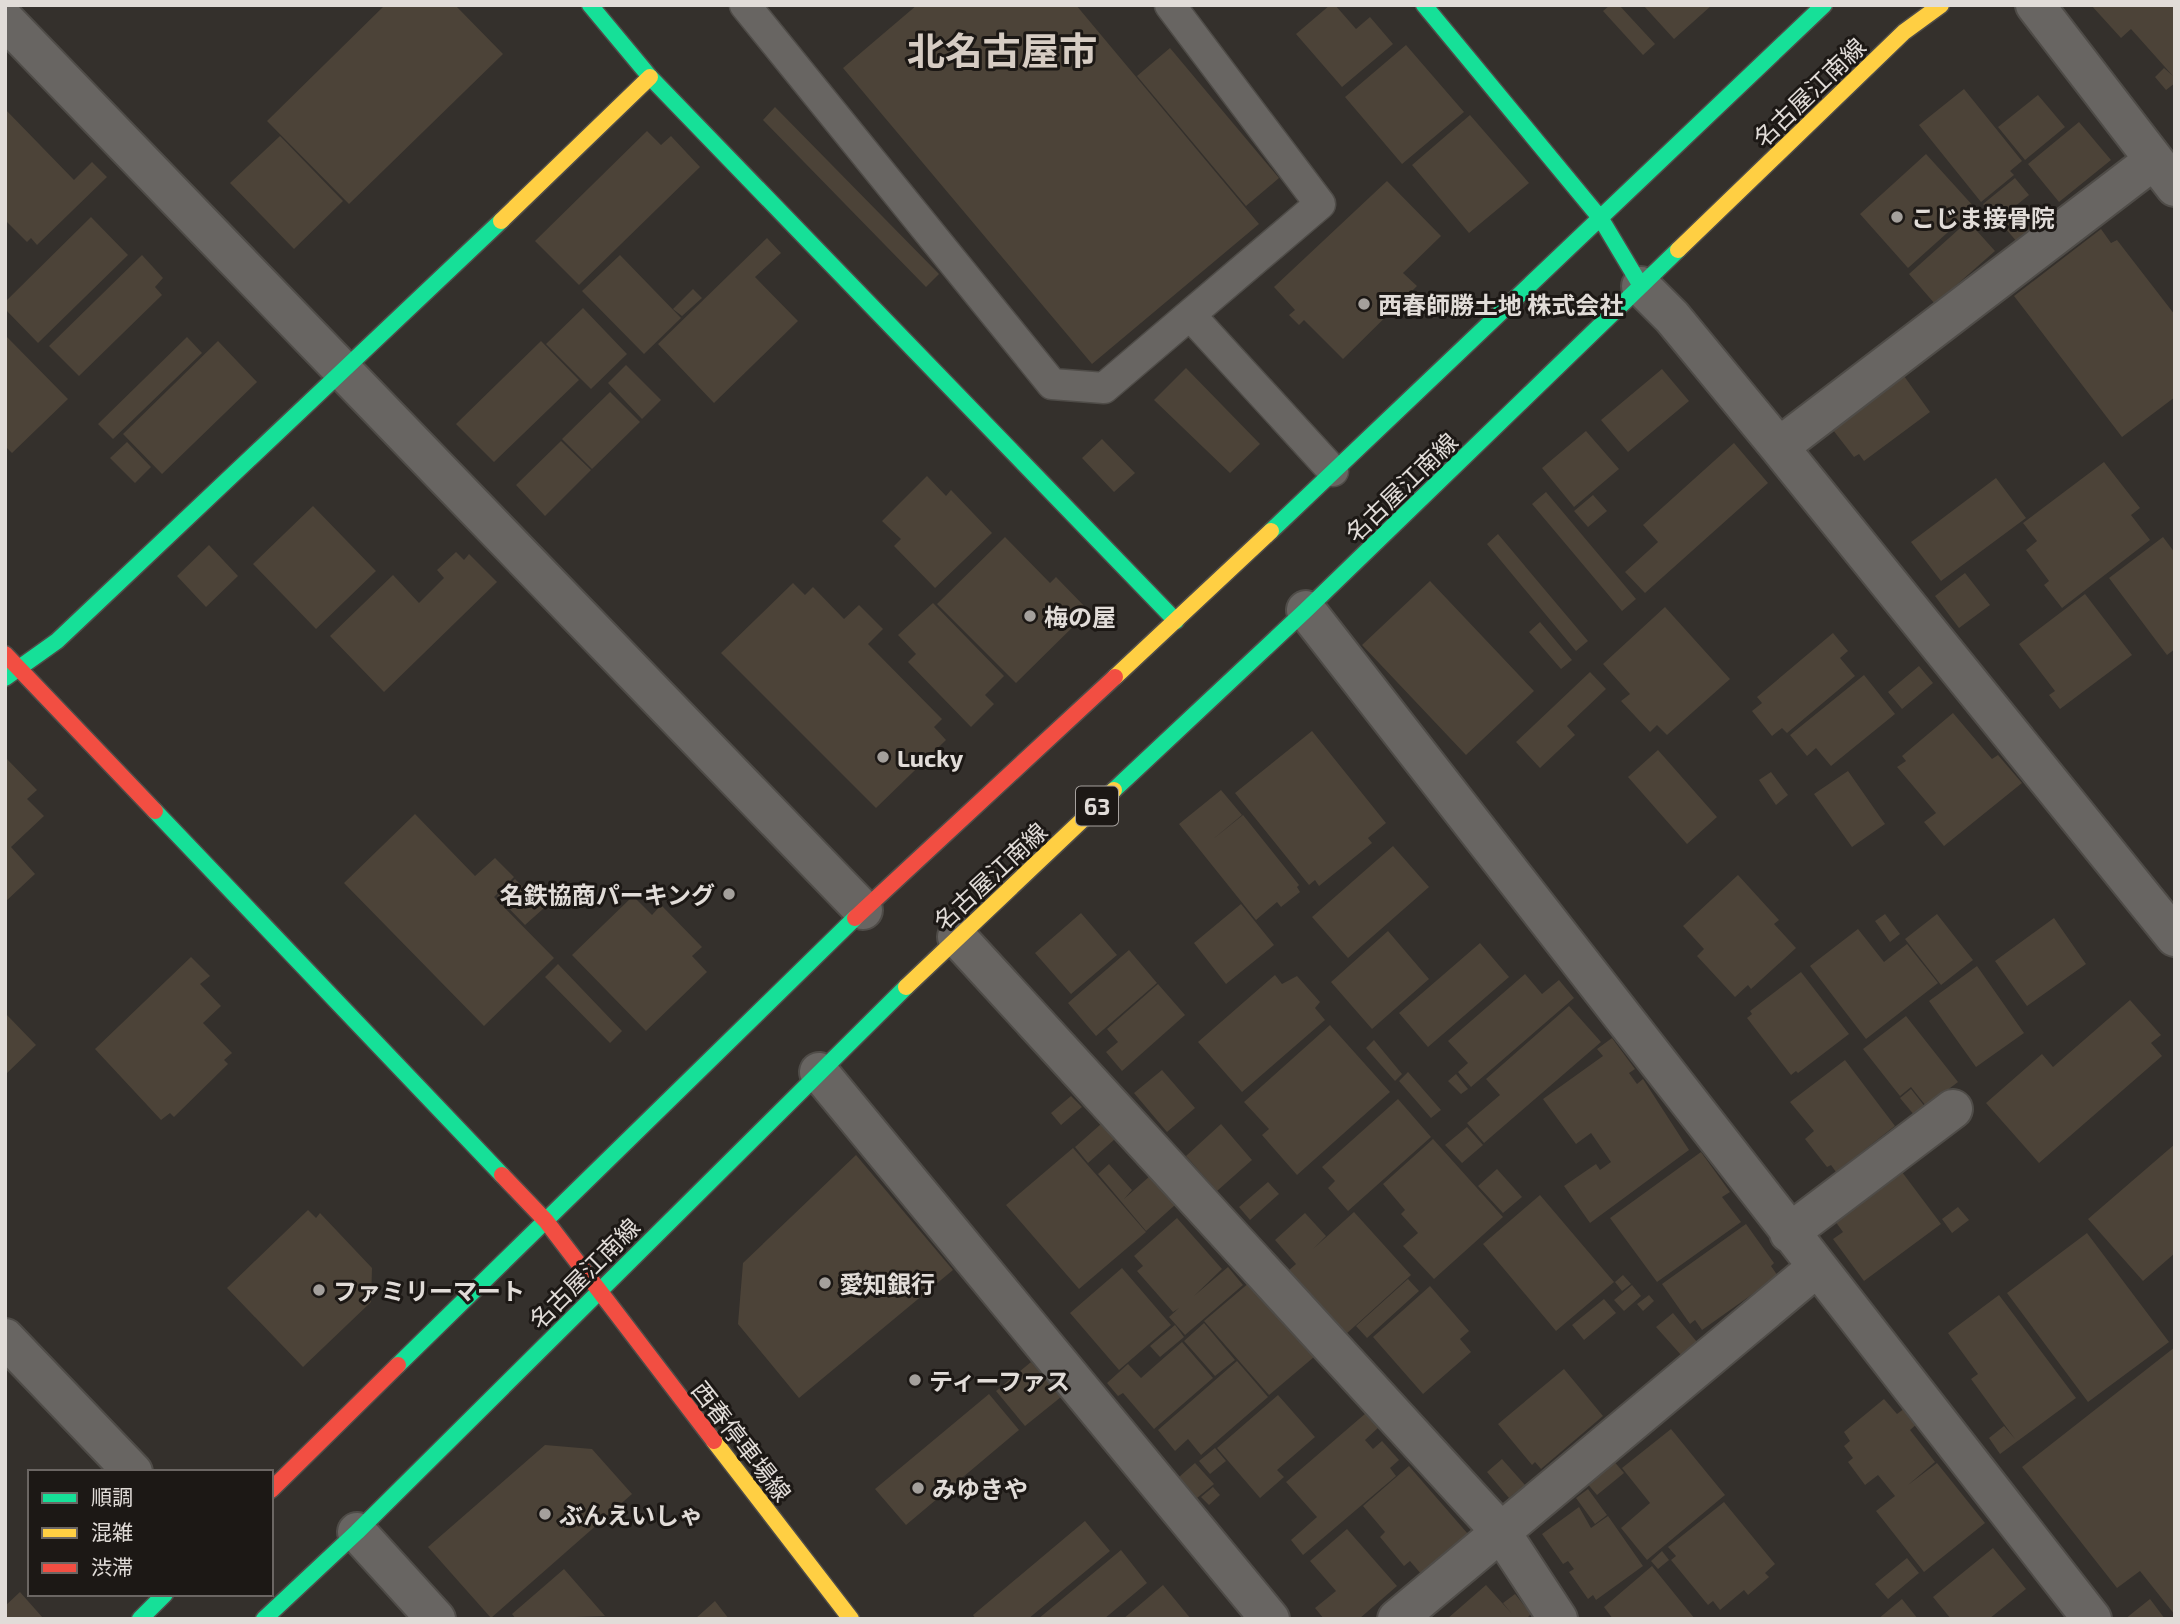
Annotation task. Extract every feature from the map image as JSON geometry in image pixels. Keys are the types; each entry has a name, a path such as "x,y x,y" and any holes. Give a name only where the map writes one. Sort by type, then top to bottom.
{"main road":[{"path":"590,5 650,77 1176,621"},
{"path":"1424,5 1601,219 1642,286"},
{"path":"273,1488 863,910 1176,621 1824,5"},
{"name":"名古屋江南線","path":"264,1619 358,1532 598,1290 957,937 1307,610 1904,32 1941,5"},
{"path":"5,678 17,666 57,640 343,373 650,77"},
{"name":"西春停車場線","path":"5,654 546,1221 851,1619"},
{"path":"140,1619 163,1596"}],"street":[{"path":"1779,447 2164,173 2035,5"},
{"path":"5,20 863,910"},
{"path":"1642,286 1672,317 1779,447 2175,937"},
{"path":"1307,610 1816,1268 2092,1619"},
{"path":"957,937 1501,1532 1558,1619"},
{"path":"819,1072 1270,1619"},
{"path":"1789,1233 1953,1109"},
{"path":"1397,1619 1816,1268"},
{"path":"5,1338 131,1470"},
{"path":"358,1532 436,1619"}],"lane":[{"path":"745,5 1052,384 1104,388 1320,204 1170,5"},
{"path":"1190,315 1333,471"}],"building":[{"path":"385,5 455,5 503,54 349,204 267,121"},
{"path":"917,5 1076,5 1259,224 1092,364 843,68"},
{"path":"1330,5 1335,5 1356,29 1370,17 1393,44 1342,87 1296,34"},
{"path":"1610,5 1619,5 1655,44 1643,55 1603,11"},
{"path":"1643,5 1712,5 1674,39"},
{"path":"2091,5 2175,5 2175,83 2166,90 2155,77 2164,68 2173,76 2131,29 2121,38"},
{"path":"1406,45 1464,112 1402,164 1345,97"},
{"path":"1170,48 1279,178 1246,206 1137,76"},
{"path":"1964,89 2022,161 2010,171 2014,175 1981,202 1919,125"},
{"path":"2038,95 2065,127 2025,160 1998,127"},
{"path":"775,107 939,274 926,287 763,120"},
{"path":"5,109 74,180 92,162 107,177 37,245 31,238 27,242 5,220"},
{"path":"1470,115 1529,183 1469,233 1412,165"},
{"path":"2079,122 2111,160 2059,202 2028,164"},
{"path":"647,131 661,145 671,136 700,167 579,285 535,241"},
{"path":"280,136 343,201 294,249 230,183"},
{"path":"1926,154 1975,208 1908,268 1860,214"},
{"path":"2015,178 2029,195 1997,221 1983,204"},
{"path":"1387,181 1441,236 1403,273 1417,286 1343,359 1304,320 1299,325 1289,315 1295,310 1274,287"},
{"path":"2015,210 2032,230 2017,242 2001,223"},
{"path":"91,217 128,255 38,343 5,309 5,302"},
{"path":"1968,221 1995,251 1935,304 1909,274"},
{"path":"2101,229 2111,243 2117,240 2175,315 2175,397 2122,437 2014,296"},
{"path":"767,238 781,253 755,277 798,321 714,403 658,344"},
{"path":"142,255 163,278 155,287 162,295 79,376 49,346"},
{"path":"620,255 681,318 644,354 582,291"},
{"path":"693,289 702,298 682,316 673,309"},
{"path":"583,308 627,354 591,389 546,344"},
{"path":"5,335 68,399 12,453 5,446"},
{"path":"187,337 202,353 113,439 98,424"},
{"path":"218,341 257,382 162,474 123,434"},
{"path":"541,341 579,380 494,462 456,424"},
{"path":"626,365 661,400 642,419 608,383"},
{"path":"1186,368 1260,444 1230,473 1154,400"},
{"path":"1662,369 1689,401 1628,452 1601,420"},
{"path":"1904,376 1930,412 1864,461 1859,454 1854,457 1833,430"},
{"path":"610,392 640,422 592,469 562,439"},
{"path":"1586,431 1619,469 1574,507 1542,468"},
{"path":"1102,439 1135,473 1114,492 1082,458"},
{"path":"561,441 591,470 545,516 516,485"},
{"path":"127,442 151,467 135,483 110,458"},
{"path":"1734,443 1768,483 1645,593 1625,572 1658,542 1643,525"},
{"path":"2104,462 2140,508 2131,515 2150,540 2062,608 2044,585 2049,581 2026,550 2037,541 2023,523"},
{"path":"927,476 946,496 951,490 992,533 935,588 894,546 901,539 882,521"},
{"path":"1996,478 2026,518 1941,581 1911,542"},
{"path":"1546,492 1636,599 1622,611 1532,504"},
{"path":"1593,495 1607,511 1588,527 1574,511"},
{"path":"313,506 376,571 316,629 253,564"},
{"path":"1498,534 1588,641 1576,651 1487,544"},
{"path":"1005,537 1050,583 1056,577 1089,611 1016,683 937,604"},
{"path":"2163,537 2175,553 2175,649 2167,655 2109,578"},
{"path":"209,545 238,576 206,607 177,576"},
{"path":"456,552 464,560 469,554 497,582 384,692 330,636 393,575 419,603 444,578 437,570"},
{"path":"1965,573 1990,605 1959,628 1935,596"},
{"path":"1430,581 1534,691 1466,755 1362,645"},
{"path":"793,583 805,595 813,587 844,619 859,605 883,629 868,644 942,719 934,727 946,740 876,808 721,653"},
{"path":"2085,594 2132,655 2060,709 2049,695 2055,691 2019,644"},
{"path":"933,603 1004,676 985,695 994,704 971,727 908,662 916,654 898,635"},
{"path":"1665,607 1730,679 1667,735 1657,725 1650,732 1621,701 1630,694 1603,664"},
{"path":"1540,622 1572,660 1561,669 1529,632"},
{"path":"1833,633 1848,651 1840,658 1855,676 1787,733 1782,728 1772,736 1752,711 1762,703 1757,697"},
{"path":"1919,666 1933,683 1902,709 1888,692"},
{"path":"1590,672 1606,689 1567,726 1575,735 1540,768 1516,742"},
{"path":"1864,675 1895,714 1831,766 1816,748 1807,756 1790,735"},
{"path":"1953,713 1992,759 1998,755 2022,783 1944,846 1924,822 1936,813 1897,767 1906,761 1902,756"},
{"path":"1312,731 1386,823 1368,838 1372,843 1319,886 1315,880 1309,885 1235,793"},
{"path":"1658,750 1717,817 1687,844 1628,777"},
{"path":"5,757 37,790 27,799 44,816 11,847 35,874 5,902"},
{"path":"1848,771 1885,824 1852,847 1814,794"},
{"path":"1771,772 1788,795 1776,805 1759,780"},
{"path":"1221,790 1242,815 1212,840 1243,815 1299,885 1297,887 1300,892 1281,907 1277,902 1256,920 1179,824"},
{"path":"415,814 475,876 495,858 514,877 494,897 554,958 484,1026 344,883"},
{"path":"1393,846 1429,887 1348,958 1312,917"},
{"path":"1738,875 1779,920 1774,924 1796,948 1751,989 1748,985 1735,997 1697,956 1704,949 1683,926"},
{"path":"515,879 544,908 525,925 497,896"},
{"path":"633,896 652,915 661,905 702,947 692,956 707,972 646,1031 572,955"},
{"path":"1241,904 1274,945 1226,984 1194,943"},
{"path":"1081,913 1117,955 1071,994 1035,953"},
{"path":"1885,914 1900,934 1890,942 1875,921"},
{"path":"1937,914 1973,960 1941,985 1905,939"},
{"path":"2054,918 2086,964 2027,1006 1995,961"},
{"path":"1858,929 1884,962 1907,944 1938,983 1866,1039 1810,966"},
{"path":"1388,931 1429,979 1372,1029 1331,982"},
{"path":"1480,943 1509,977 1428,1047 1399,1013"},
{"path":"1129,950 1157,983 1096,1036 1068,1003"},
{"path":"191,957 210,976 200,984 221,1006 203,1023 232,1053 224,1060 228,1064 174,1117 170,1113 161,1120 95,1049"},
{"path":"558,964 622,1031 610,1043 545,977"},
{"path":"1977,966 2024,1033 1976,1067 1929,1001"},
{"path":"1801,972 1849,1034 1798,1073 1796,1071 1791,1075 1747,1018 1752,1014 1750,1011"},
{"path":"1525,974 1542,994 1559,980 1574,998 1471,1087 1458,1072 1468,1063 1448,1041"},
{"path":"1275,975 1282,984 1297,976 1320,1002 1315,1008 1325,1020 1242,1092 1198,1042"},
{"path":"1158,984 1185,1015 1122,1071 1106,1052 1118,1042 1107,1029"},
{"path":"2130,1000 2161,1035 2151,1043 2162,1056 2039,1163 1986,1103 2042,1054 2053,1067"},
{"path":"1569,1006 1601,1042 1484,1143 1467,1123 1500,1095 1486,1079"},
{"path":"5,1013 36,1045 5,1075"},
{"path":"1906,1016 1958,1082 1926,1106 1911,1087 1900,1096 1863,1049"},
{"path":"1330,1025 1390,1092 1297,1175 1262,1135 1269,1129 1244,1102"},
{"path":"1612,1038 1635,1069 1629,1073 1637,1084 1643,1079 1689,1150 1590,1223 1564,1186 1596,1164 1600,1170 1611,1162 1591,1133 1576,1144 1543,1099 1603,1056 1597,1049"},
{"path":"1374,1040 1402,1074 1395,1081 1366,1048"},
{"path":"1845,1060 1895,1126 1836,1172 1831,1165 1827,1167 1805,1139 1814,1131 1790,1102"},
{"path":"1162,1070 1195,1108 1167,1132 1134,1093"},
{"path":"1408,1072 1441,1110 1431,1118 1399,1081"},
{"path":"1456,1074 1468,1089 1461,1094 1448,1081"},
{"path":"1911,1089 1926,1108 1915,1116 1900,1098"},
{"path":"1071,1096 1082,1107 1061,1125 1051,1113"},
{"path":"1398,1099 1431,1137 1348,1211 1328,1188 1335,1181 1322,1167"},
{"path":"1101,1124 1115,1139 1088,1163 1075,1147"},
{"path":"1221,1124 1252,1160 1217,1191 1186,1156"},
{"path":"1467,1127 1483,1145 1462,1163 1445,1145"},
{"path":"1433,1139 1503,1217 1434,1279 1403,1246 1418,1233 1401,1214 1405,1210 1383,1184"},
{"path":"2175,1144 2175,1253 2143,1281 2088,1219"},
{"path":"1073,1148 1146,1232 1079,1289 1006,1205"},
{"path":"1701,1152 1730,1192 1722,1197 1741,1222 1657,1282 1610,1218"},
{"path":"856,1155 953,1270 799,1398 738,1324 743,1263"},
{"path":"1109,1164 1132,1190 1124,1199 1150,1176 1175,1205 1146,1231 1098,1174"},
{"path":"1497,1169 1522,1197 1503,1213 1478,1186"},
{"path":"1902,1172 1941,1224 1864,1281 1833,1239 1843,1232 1835,1221"},
{"path":"1268,1182 1279,1194 1250,1220 1239,1207"},
{"path":"1540,1195 1614,1282 1556,1331 1483,1244"},
{"path":"1958,1207 1969,1220 1952,1233 1942,1219"},
{"path":"308,1210 316,1218 320,1213 372,1268 371,1302 303,1367 227,1288"},
{"path":"1354,1212 1411,1275 1345,1335 1288,1271 1296,1264 1275,1240 1305,1213 1326,1236 1313,1249"},
{"path":"1177,1218 1222,1269 1194,1296 1228,1267 1243,1285 1185,1335 1169,1317 1179,1308 1173,1312 1137,1271 1143,1266 1134,1256"},
{"path":"1746,1224 1774,1263 1771,1266 1778,1276 1702,1330 1695,1320 1690,1324 1662,1284"},
{"path":"2087,1233 2169,1342 2088,1402 2007,1293"},
{"path":"1122,1268 1171,1325 1119,1370 1070,1313"},
{"path":"1623,1275 1631,1284 1622,1291 1615,1282"},
{"path":"1408,1279 1419,1291 1367,1338 1356,1326"},
{"path":"1250,1282 1314,1357 1269,1395 1204,1321"},
{"path":"1632,1285 1641,1296 1624,1311 1614,1300"},
{"path":"1430,1286 1469,1331 1460,1339 1471,1352 1423,1394 1373,1337"},
{"path":"1649,1295 1654,1301 1643,1311 1637,1304"},
{"path":"1999,1295 2076,1398 2000,1454 1989,1438 2004,1426 2015,1439 1971,1379 1978,1374 1948,1333"},
{"path":"1604,1299 1616,1313 1584,1340 1572,1325"},
{"path":"1673,1313 1697,1342 1681,1355 1656,1327"},
{"path":"1204,1323 1235,1360 1215,1376 1184,1341"},
{"path":"1175,1325 1184,1337 1160,1357 1150,1346"},
{"path":"1182,1342 1213,1378 1154,1429 1123,1393 1118,1396 1107,1383 1128,1364 1141,1378"},
{"path":"2175,1347 2175,1615 2140,1571 2117,1588 2022,1467"},
{"path":"1237,1361 1268,1397 1201,1455 1188,1439 1175,1451 1158,1430"},
{"path":"1031,1362 1061,1397 1025,1426 996,1391"},
{"path":"1564,1369 1603,1416 1541,1469 1535,1462 1532,1465 1498,1424"},
{"path":"989,1394 1019,1430 906,1525 875,1489"},
{"path":"1278,1395 1315,1437 1277,1470 1284,1477 1260,1498 1217,1448"},
{"path":"1884,1399 1897,1414 1905,1408 1918,1423 1910,1430 1935,1462 1908,1485 1937,1463 1985,1523 1924,1572 1876,1511 1895,1496 1878,1475 1865,1485 1848,1462 1853,1458 1844,1446 1850,1441 1844,1432"},
{"path":"1366,1413 1379,1427 1365,1440 1373,1449 1382,1441 1399,1460 1390,1468 1396,1476 1303,1555 1291,1540 1317,1517 1286,1482"},
{"path":"1671,1429 1725,1495 1647,1560 1621,1528 1650,1503 1622,1468"},
{"path":"545,1445 592,1449 632,1494 491,1618 428,1547"},
{"path":"1215,1448 1226,1461 1210,1474 1199,1461"},
{"path":"1502,1459 1525,1485 1509,1498 1487,1472"},
{"path":"1612,1459 1624,1473 1597,1495 1585,1481"},
{"path":"1195,1463 1214,1484 1197,1498 1179,1477"},
{"path":"1409,1466 1468,1534 1422,1575 1410,1561 1404,1566 1380,1537 1385,1532 1363,1506"},
{"path":"1213,1487 1220,1495 1209,1505 1201,1497"},
{"path":"1588,1489 1607,1515 1595,1524 1576,1498"},
{"path":"1724,1502 1775,1564 1765,1573 1769,1577 1748,1595 1744,1590 1720,1610 1713,1601 1708,1605 1671,1560 1676,1556 1668,1547"},
{"path":"1579,1507 1591,1528 1608,1516 1643,1566 1596,1600 1593,1595 1588,1599 1569,1572 1574,1569 1568,1561 1563,1564 1542,1534"},
{"path":"1085,1521 1110,1551 1028,1619 976,1619 973,1615"},
{"path":"1347,1529 1397,1586 1359,1619 1324,1619 1315,1608 1336,1591 1310,1561"},
{"path":"1993,1548 2026,1589 1989,1619 1951,1619 1933,1597"},
{"path":"1121,1550 1147,1583 1104,1619 1038,1619"},
{"path":"1662,1551 1669,1560 1658,1569 1651,1561"},
{"path":"1907,1558 1919,1573 1888,1599 1875,1584"},
{"path":"1652,1566 1695,1619 1613,1619 1604,1607"},
{"path":"564,1569 605,1616 516,1619 512,1614"},
{"path":"1163,1585 1191,1619 1123,1619"},
{"path":"1486,1585 1512,1614 1503,1603 1515,1594 1531,1614 1526,1619 1447,1619"},
{"path":"20,1592 42,1619 5,1619 5,1606"},
{"path":"1902,1599 1918,1619 1878,1619"},
{"path":"2150,1599 2165,1619 2125,1619"},
{"path":"715,1601 729,1619 695,1619"}],"traffic: fast":[{"path":"590,5 650,77 1176,621"},
{"path":"1424,5 1601,219 1641,286"},
{"path":"1271,531 1824,5"},
{"path":"5,678 57,641 501,221"},
{"path":"1114,790 1306,610 1678,250"},
{"path":"155,811 502,1175"},
{"path":"398,1365 855,918"},
{"path":"264,1619 357,1532 906,987"},
{"path":"140,1619 163,1596"}],"traffic: slow":[{"path":"1678,250 1904,32 1941,5"},
{"path":"501,221 650,77"},
{"path":"1115,677 1271,531"},
{"path":"906,987 1114,790"},
{"path":"714,1441 851,1619"}],"traffic: jam":[{"path":"5,654 155,811"},
{"path":"855,918 1115,677"},
{"path":"502,1175 546,1221 714,1441"},
{"path":"273,1488 398,1365"}],"place":[{"name":"こじま接骨院","path":"1897,217"},
{"name":"西春師勝土地 株式会社","path":"1364,304"},
{"name":"梅の屋","path":"1030,616"},
{"name":"Lucky","path":"883,757"},
{"name":"名鉄協商パーキング","path":"729,894"},
{"name":"愛知銀行","path":"825,1283"},
{"name":"ファミリーマート","path":"319,1290"},
{"name":"ティーファス","path":"915,1380"},
{"name":"みゆきや","path":"918,1488"},
{"name":"ぶんえいしゃ","path":"545,1514"}],"district":[{"name":"北名古屋市","path":"1002,50"}]}
